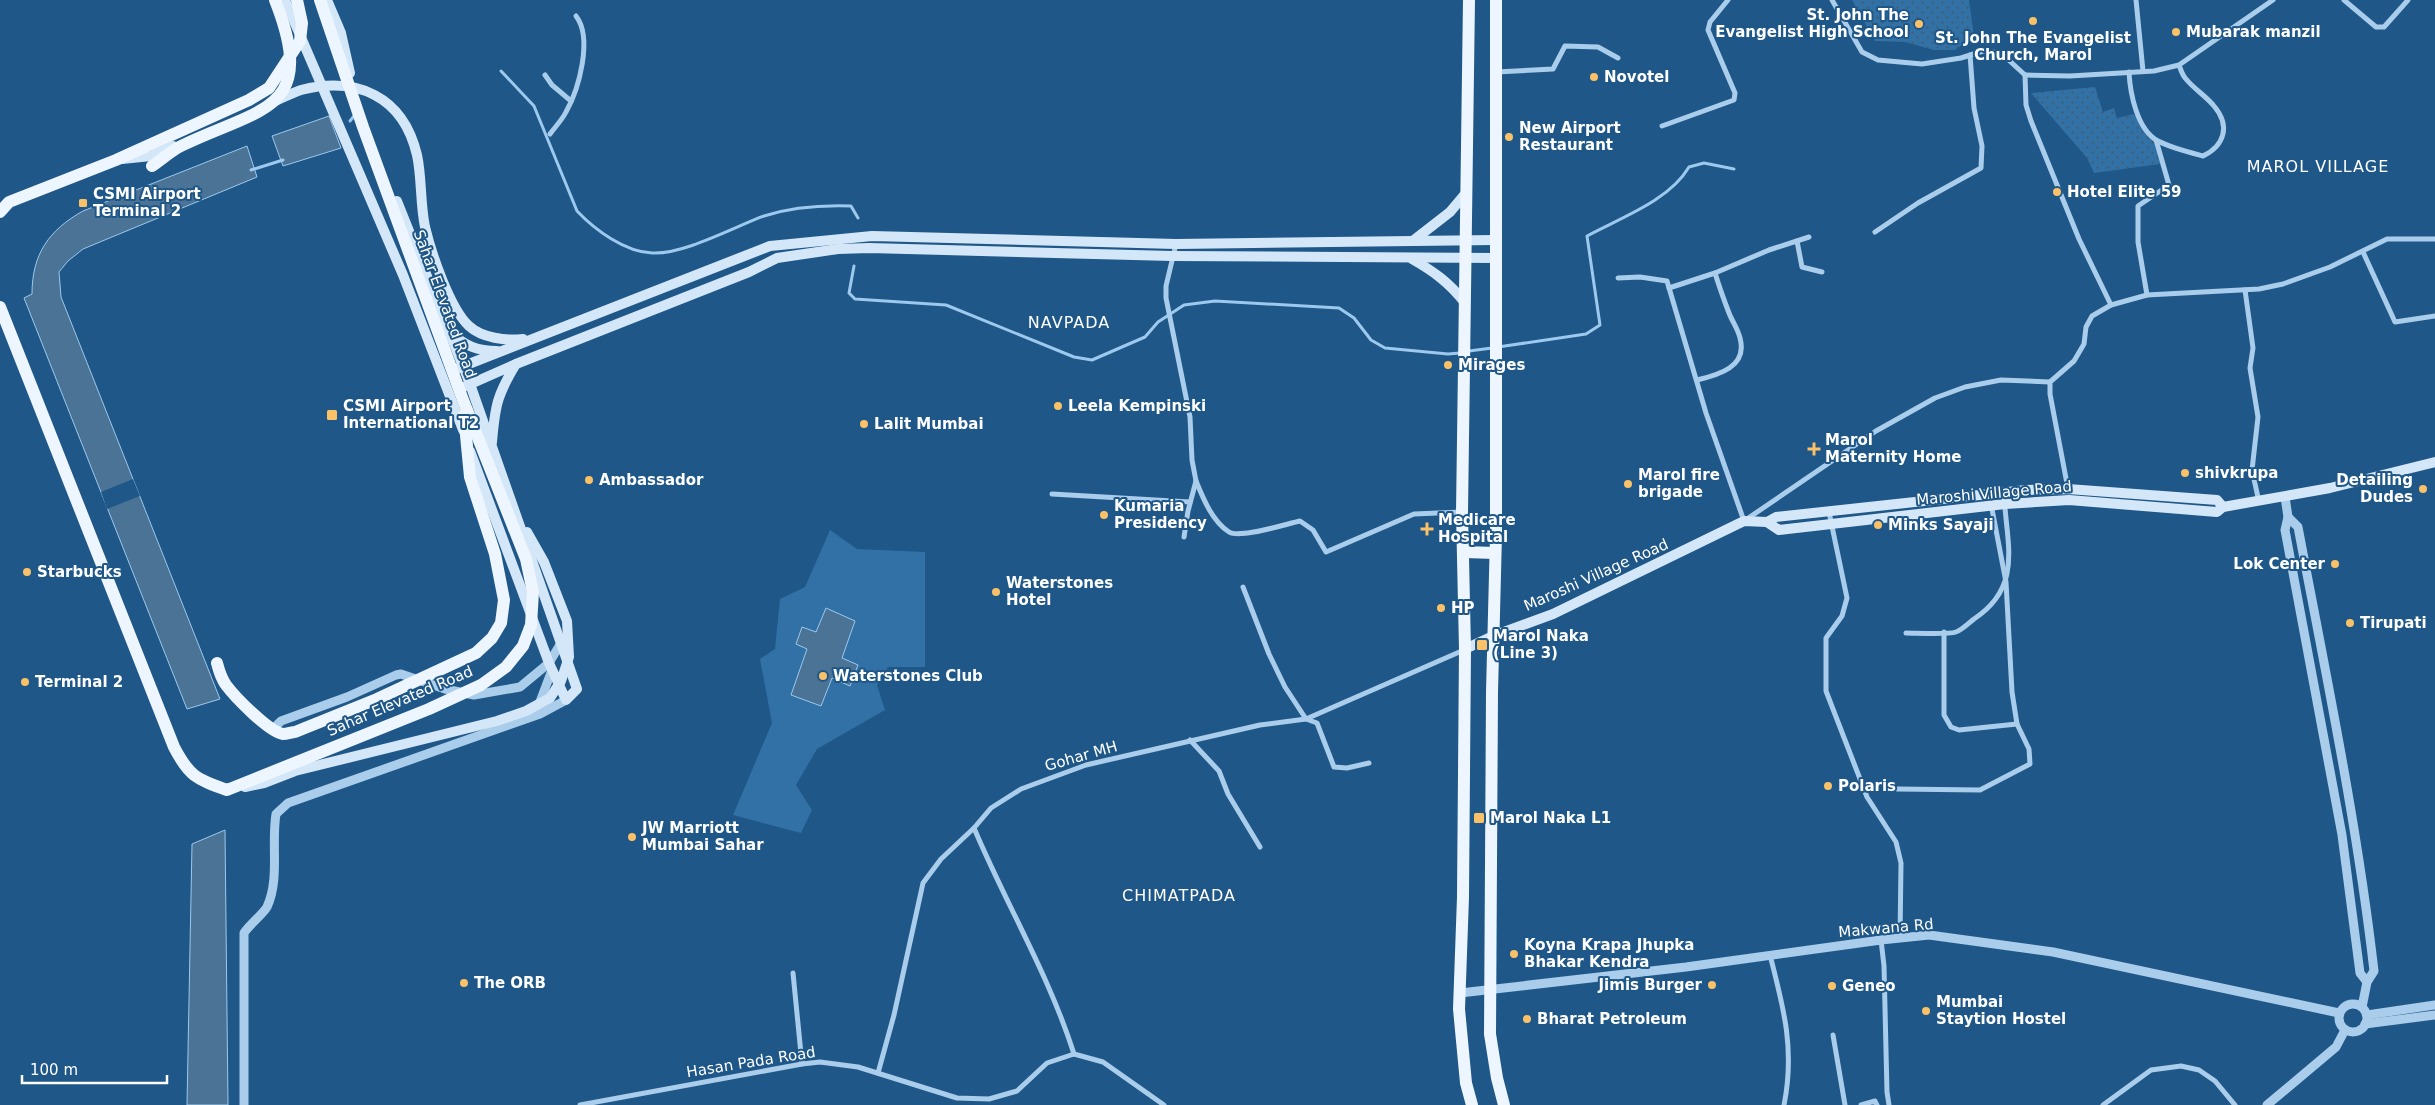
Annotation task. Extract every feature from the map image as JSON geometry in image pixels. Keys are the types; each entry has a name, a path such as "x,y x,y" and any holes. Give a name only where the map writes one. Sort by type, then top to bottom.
{"main road":[{"path":"152,166 180,147 262,112 283,92 289,77 289,47 284,24 275,0"},
{"path":"285,0 403,275 515,565 551,666 566,700 578,689 470,384 358,105 341,33 327,0"},
{"path":"0,212 9,202 116,160 249,100 269,88 300,41 302,23 297,0"},
{"name":"Sahar Elevated Road","path":"227,790 429,709 481,685 506,666 523,646 531,624 533,592 526,559 463,400 363,127 320,0"},
{"path":"1469,0 1462,512 1465,649 1460,993 1461,1039 1472,1105"},
{"path":"1496,0 1495,553 1490,1034 1497,1078 1504,1105"},
{"path":"116,160 150,156 300,91 333,86 349,86 366,90 390,105 403,121 417,156 426,228 441,277 460,316 470,328 501,340 536,337"},
{"path":"1413,241 1421,237 1450,212 1466,193"},
{"path":"442,375 770,246 872,236 1176,244 1495,240"},
{"path":"448,393 740,275 777,258 838,250 869,248 1172,256 1495,258"},
{"path":"1411,258 1435,272 1454,288 1465,303"},
{"path":"0,306 174,747 185,768 203,782 227,790 264,783 295,771 497,721 526,711 550,698 561,681 569,657 567,621 544,562 515,511"},
{"path":"449,331 462,343 474,348 500,351"},
{"path":"492,446 495,410 500,390 516,364"},
{"path":"217,663 220,675 226,686 273,730 283,734 295,732 377,699 476,653 492,638 501,623 504,600 495,554 470,478 463,400"},
{"name":"Maroshi Village Road","path":"2004,499 2069,500 2217,512 2224,507 2285,497 2435,462"},
{"name":"Maroshi Village Road","path":"1465,649 1493,636 1553,614 1744,521 1767,522 1776,517 2004,499 2068,489 2217,500 2224,507"},
{"name":"Maroshi Village Road","path":"1767,522 1778,530 1832,524 1990,500"},
{"path":"1464,552 1495,553"}],"street":[{"path":"1662,126 1734,100 1735,93 1708,30 1710,22 1728,0"},
{"path":"1832,0 1862,52 1878,60 1922,64 1961,58 1983,51 2001,53 2025,75 2070,76 2143,71 2179,65 2274,0"},
{"path":"2136,0 2143,71"},
{"path":"2344,0 2376,27 2384,27 2408,0"},
{"path":"550,134 571,102 584,50 585,33 576,16"},
{"path":"1496,72 1553,69 1565,46 1598,47 1618,58"},
{"path":"1875,232 1918,203 1981,168 1982,146 1974,108 1970,55"},
{"path":"2156,140 2202,156 2215,150 2224,134 2222,116 2214,105 2184,77 2179,65"},
{"path":"2129,72 2130,92 2140,121 2156,140 2169,185 2138,206 2138,242 2147,295"},
{"path":"545,75 552,85 571,102"},
{"path":"2025,75 2026,105 2031,121 2079,239 2112,305"},
{"path":"1669,288 1715,273 1769,250 1809,237"},
{"path":"1618,278 1640,277 1666,281 1706,413 1744,521 1876,431 1935,398 1965,387 2001,380 2050,382 2074,361 2084,344 2086,327 2092,316 2112,305 2147,295 2245,290 2282,284 2330,267 2363,252 2387,238 2435,239"},
{"path":"1796,241 1802,267 1822,272"},
{"path":"1176,244 1172,256 1166,298 1190,417 1192,460 1196,481 1212,513 1230,533 1242,535 1300,521 1313,530 1326,552 1414,514 1462,512"},
{"path":"2363,252 2395,322 2435,316"},
{"path":"1697,380 1729,369 1737,362 1741,350 1740,337 1728,311 1715,273"},
{"path":"2245,290 2252,348 2250,368 2258,417 2252,470 2258,502"},
{"path":"2050,382 2050,394 2068,489"},
{"path":"1184,537 1196,481"},
{"path":"1052,494 1190,502"},
{"path":"2285,497 2288,517 2286,530 2342,835 2360,973 2367,982"},
{"path":"1906,633 1955,632 1985,612 2006,582 2010,553 2004,499"},
{"path":"1897,789 1980,790 2030,764 2029,749 2017,724 2012,692 2006,582 1990,500"},
{"path":"1830,512 1847,598 1842,616 1826,638 1826,691 1867,797 1896,842 1901,863 1900,938"},
{"path":"2288,517 2298,527 2355,832 2374,971 2367,982 2365,1016 2357,1032 2345,1030 2339,1022 2339,1013 2348,1004 2354,1003 2365,1016"},
{"path":"1243,587 1268,654 1284,687 1306,719 1317,723 1334,767 1347,768 1369,763"},
{"path":"1944,632 1944,715 1951,726 1959,730 2017,724"},
{"path":"535,716 551,666 561,643"},
{"name":"Gohar MH","path":"878,1073 894,1015 923,883 941,859 974,828 991,808 1021,789 1086,765 1260,725 1306,719 1465,649"},
{"path":"273,730 281,721 347,698 396,675 401,674 445,689 474,696 520,687 551,666"},
{"path":"244,1105 244,933 251,922 266,909 273,891 273,831 276,814 288,804 535,716 566,700"},
{"path":"1190,740 1219,771 1228,794 1260,847"},
{"path":"974,828 1011,912 1044,973 1074,1054 1103,1062 1164,1105"},
{"name":"Makwana Rd","path":"1460,993 1929,935 2052,952 2339,1013"},
{"path":"1881,940 1884,966 1889,1105"},
{"path":"1770,955 1782,1000 1790,1046 1789,1081 1784,1105"},
{"path":"793,973 802,1064"},
{"path":"2365,1016 2435,1005"},
{"path":"2365,1016 2435,1015"},
{"path":"2267,1105 2336,1047 2345,1030"},
{"path":"1833,1035 1845,1105"},
{"name":"Hasan Pada Road","path":"580,1105 820,1062 858,1067 957,1098 990,1099 1017,1091 1047,1063 1074,1054"},
{"path":"2103,1105 2151,1070 2181,1066 2199,1070 2215,1081 2235,1105"},
{"path":"1861,1105 1875,1101 1877,1105"}],"shaded area":[{"name":"St. John The Evangelist High School","path":"1852,0 1969,0 1974,36 1955,50 1934,50 1905,42 1875,41"},
{"path":"2095,87 2103,112 2114,108 2117,118 2134,114 2153,139 2160,164 2094,173 2087,158 2031,93"},
{"path":"329,116 341,148 283,166 272,136"},
{"path":"247,146 257,177 83,249 68,261 59,272 61,297 220,699 187,709 24,298 32,294 35,267 39,255 52,235 71,218 83,211"},
{"name":"Waterstones Club","path":"830,530 857,549 925,552 925,667 888,667 877,685 885,710 817,749 796,785 812,810 801,833 733,815 772,723 760,659 775,649 780,599 805,587"},
{"name":"Waterstones Club","path":"826,608 855,621 842,658 858,665 850,686 832,678 821,706 791,695 807,649 796,644 802,627 816,632"},
{"path":"225,830 228,1105 187,1105 192,844"}],"pier":[{"path":"133,479 140,496 107,509 101,492"}],"waterway":[{"path":"501,71 534,106 577,211 611,239 631,249 652,253 678,250 764,216 796,209 818,206 851,206 858,218"},
{"path":"350,121 354,116"},
{"path":"251,170 283,160"},
{"path":"1498,347 1586,334 1600,325 1587,236 1657,199 1669,190 1689,167 1704,163 1734,169"},
{"path":"854,266 849,293 855,299 946,305 1074,357 1092,360 1145,337 1158,322 1184,305 1215,301 1339,308 1354,318 1371,340 1385,348 1448,354 1460,353"},
{"path":"1469,351 1492,348"}],"place":[{"name":"St. John The Evangelist Church, Marol","path":"2033,21"},
{"name":"St. John The Evangelist High School","path":"1919,24"},
{"name":"Mubarak manzil","path":"2176,32"},
{"name":"Novotel","path":"1594,77"},
{"name":"New Airport Restaurant","path":"1509,137"},
{"name":"Hotel Elite 59","path":"2057,192"},
{"name":"CSMI Airport Terminal 2","path":"83,203"},
{"name":"Mirages","path":"1448,365"},
{"name":"Leela Kempinski","path":"1058,406"},
{"name":"CSMI Airport International T2","path":"332,415"},
{"name":"Lalit Mumbai","path":"864,424"},
{"name":"Marol Maternity Home","path":"1814,449"},
{"name":"shivkrupa","path":"2185,473"},
{"name":"Ambassador","path":"589,480"},
{"name":"Marol fire brigade","path":"1628,484"},
{"name":"Detailing Dudes","path":"2423,489"},
{"name":"Kumaria Presidency","path":"1104,515"},
{"name":"Minks Sayaji","path":"1878,525"},
{"name":"Medicare Hospital","path":"1427,529"},
{"name":"Lok Center","path":"2335,564"},
{"name":"Starbucks","path":"27,572"},
{"name":"Waterstones Hotel","path":"996,592"},
{"name":"HP","path":"1441,608"},
{"name":"Tirupati","path":"2350,623"},
{"name":"Marol Naka (Line 3)","path":"1482,645"},
{"name":"Waterstones Club","path":"823,676"},
{"name":"Terminal 2","path":"25,682"},
{"name":"Polaris","path":"1828,786"},
{"name":"Marol Naka L1","path":"1479,818"},
{"name":"JW Marriott Mumbai Sahar","path":"632,837"},
{"name":"Koyna Krapa Jhupka Bhakar Kendra","path":"1514,954"},
{"name":"The ORB","path":"464,983"},
{"name":"Jimis Burger","path":"1712,985"},
{"name":"Geneo","path":"1832,986"},
{"name":"Mumbai Staytion Hostel","path":"1926,1011"},
{"name":"Bharat Petroleum","path":"1527,1019"}],"district":[{"name":"MAROL VILLAGE","path":"2318,166"},
{"name":"NAVPADA","path":"1069,322"},
{"name":"CHIMATPADA","path":"1179,895"}]}
